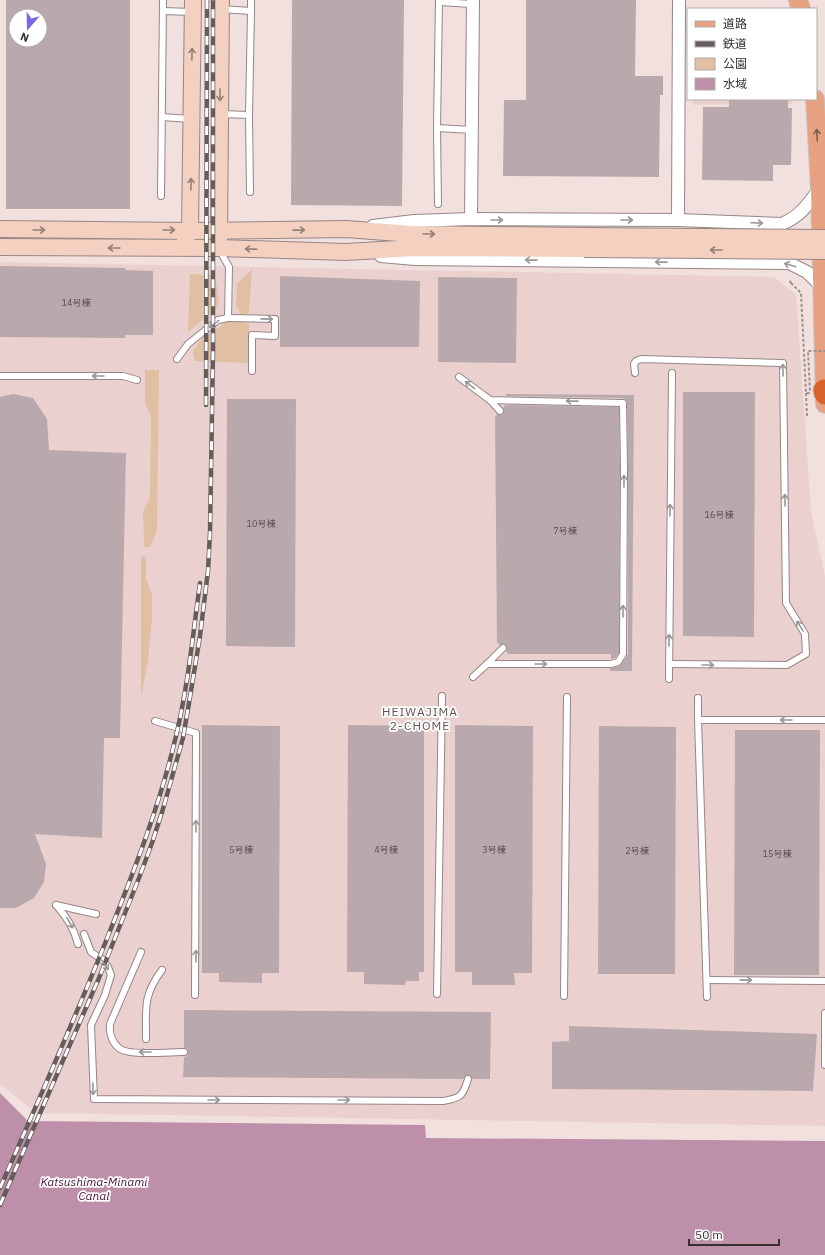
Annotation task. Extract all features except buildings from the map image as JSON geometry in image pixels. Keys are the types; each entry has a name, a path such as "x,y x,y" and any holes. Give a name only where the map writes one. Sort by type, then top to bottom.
{"main road":[{"path":"815,100 820,188 822,286 820,395"}],"street":[{"path":"678,220 679,0"},
{"path":"471,219 472,2"},
{"path":"219,248 221,5"},
{"path":"181,248 190,231 193,6"},
{"path":"346,229 414,221 471,219 678,220 782,224 792,220 801,213 820,188"},
{"path":"0,229 190,231 346,229 412,234 584,242 825,251"},
{"path":"346,252 584,242 825,238"},
{"path":"0,247 219,248 346,252 415,259 789,263 807,272 822,286"}],"lane":[{"path":"161,196 163,0"},
{"path":"250,192 249,115 251,0"},
{"path":"438,204 437,128 439,1 472,2"},
{"path":"221,5 251,11"},
{"path":"163,10 193,6"},
{"path":"220,114 249,115"},
{"path":"162,117 192,119"},
{"path":"437,128 472,130"},
{"path":"219,248 228,267 228,318"},
{"path":"177,359 188,344 218,320 228,318 276,319 275,336 252,335 252,371"},
{"path":"634,373 634,364 636,361 641,359 783,363 786,603 805,634 806,654 787,665 669,664"},
{"path":"669,679 672,373"},
{"path":"0,376 123,376 137,380"},
{"path":"459,377 490,400 500,411"},
{"path":"487,664 611,664 618,662 623,654 623,403 490,400"},
{"path":"473,677 503,648"},
{"path":"437,994 442,696"},
{"path":"564,996 567,697"},
{"path":"698,698 707,998"},
{"path":"698,720 825,720"},
{"path":"155,721 196,734 196,995"},
{"path":"78,944 72,926 64,913 56,905 96,914"},
{"path":"84,934 91,952 103,960 111,975 105,995 91,1025 94,1099 443,1100 456,1098 464,1091 468,1079"},
{"path":"141,952 110,1024 109,1030 111,1038 120,1048 132,1052 184,1052"},
{"path":"146,1038 146,1000 154,981 162,970"},
{"path":"707,980 825,981"},
{"path":"825,1013 825,1064"}],"path":[{"path":"792,279 790,282 802,293 820,395 807,416"},
{"path":"820,395 809,393 808,351 825,351"}],"shaded area":[{"path":"693,100 792,100 793,104 693,105"},
{"path":"0,262 774,277 796,295 811,511 825,577 825,1126 36,1113 0,1084"}],"green space":[{"path":"252,269 249,312 242,317 236,306 237,284"},
{"path":"190,274 215,275 219,303 216,309 188,332"},
{"path":"229,320 239,320 249,324 249,363 195,361 193,351 200,341"},
{"path":"145,370 159,370 157,530 150,547 144,547 143,512 150,497 151,416 145,404"},
{"path":"141,556 146,557 146,578 152,595 152,618 148,661 141,698"}],"water":[{"name":"Katsushima-Minami Canal","path":"0,1093 28,1121 425,1125 426,1138 825,1141 825,1255 0,1255"}],"railway":[{"path":"206,405 207,0"},
{"path":"0,1205 99,978 139,878 163,809 183,738 200,636 208,571 210,533 213,352 213,0"},
{"path":"0,1188 95,968 146,838 170,762 180,717 190,660 200,583"}],"district":[{"name":"HEIWAJIMA 2-CHOME","path":"420,718"}]}
